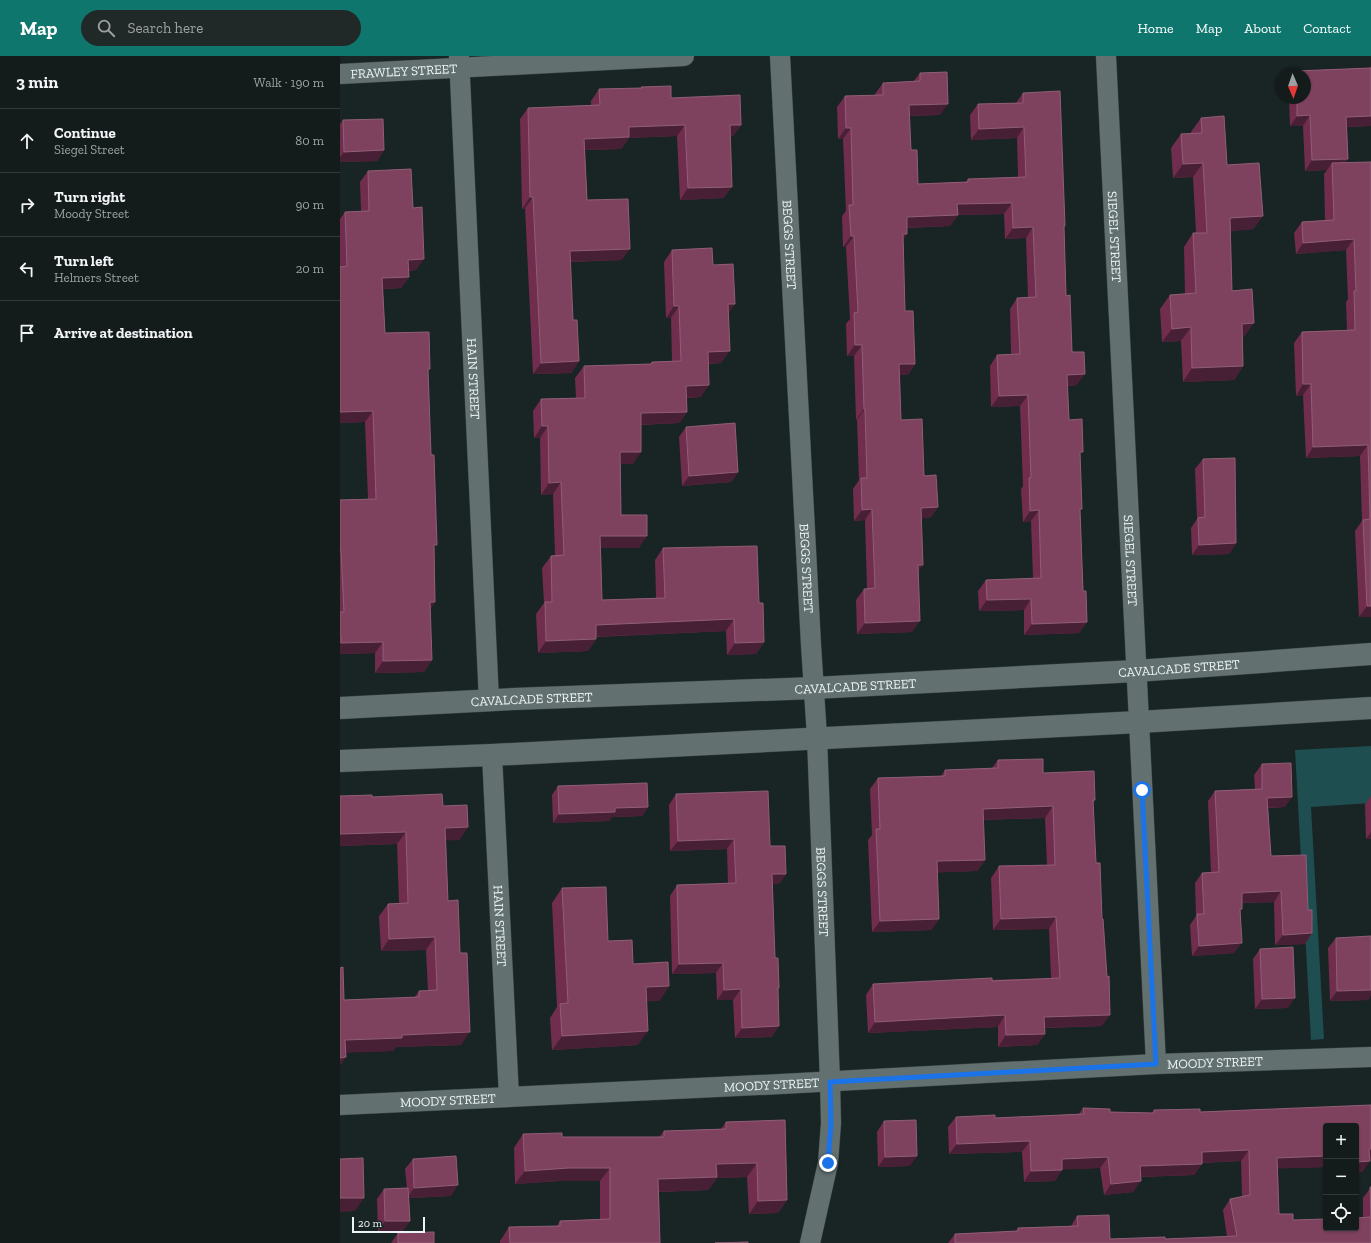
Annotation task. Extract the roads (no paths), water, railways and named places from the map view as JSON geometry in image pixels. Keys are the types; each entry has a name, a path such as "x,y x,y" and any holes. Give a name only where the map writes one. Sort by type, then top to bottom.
{"main road":[{"name":"CAVALCADE STREET","path":"340,708 814,688 1136,671 1371,654"},
{"path":"340,761 492,755 817,737 1139,722 1371,708"}],"street":[{"name":"FRAWLEY STREET","path":"340,74 460,62 684,56"},
{"name":"BEGGS STREET","path":"780,56 817,737 830,1082 831,1123 828,1163 810,1243"},
{"name":"SIEGEL STREET","path":"1106,56 1156,1064"},
{"name":"HAIN STREET","path":"460,62 489,701"},
{"name":"HAIN STREET","path":"492,755 509,1097"},
{"name":"MOODY STREET","path":"340,1105 830,1082 1156,1064 1371,1057"}]}
